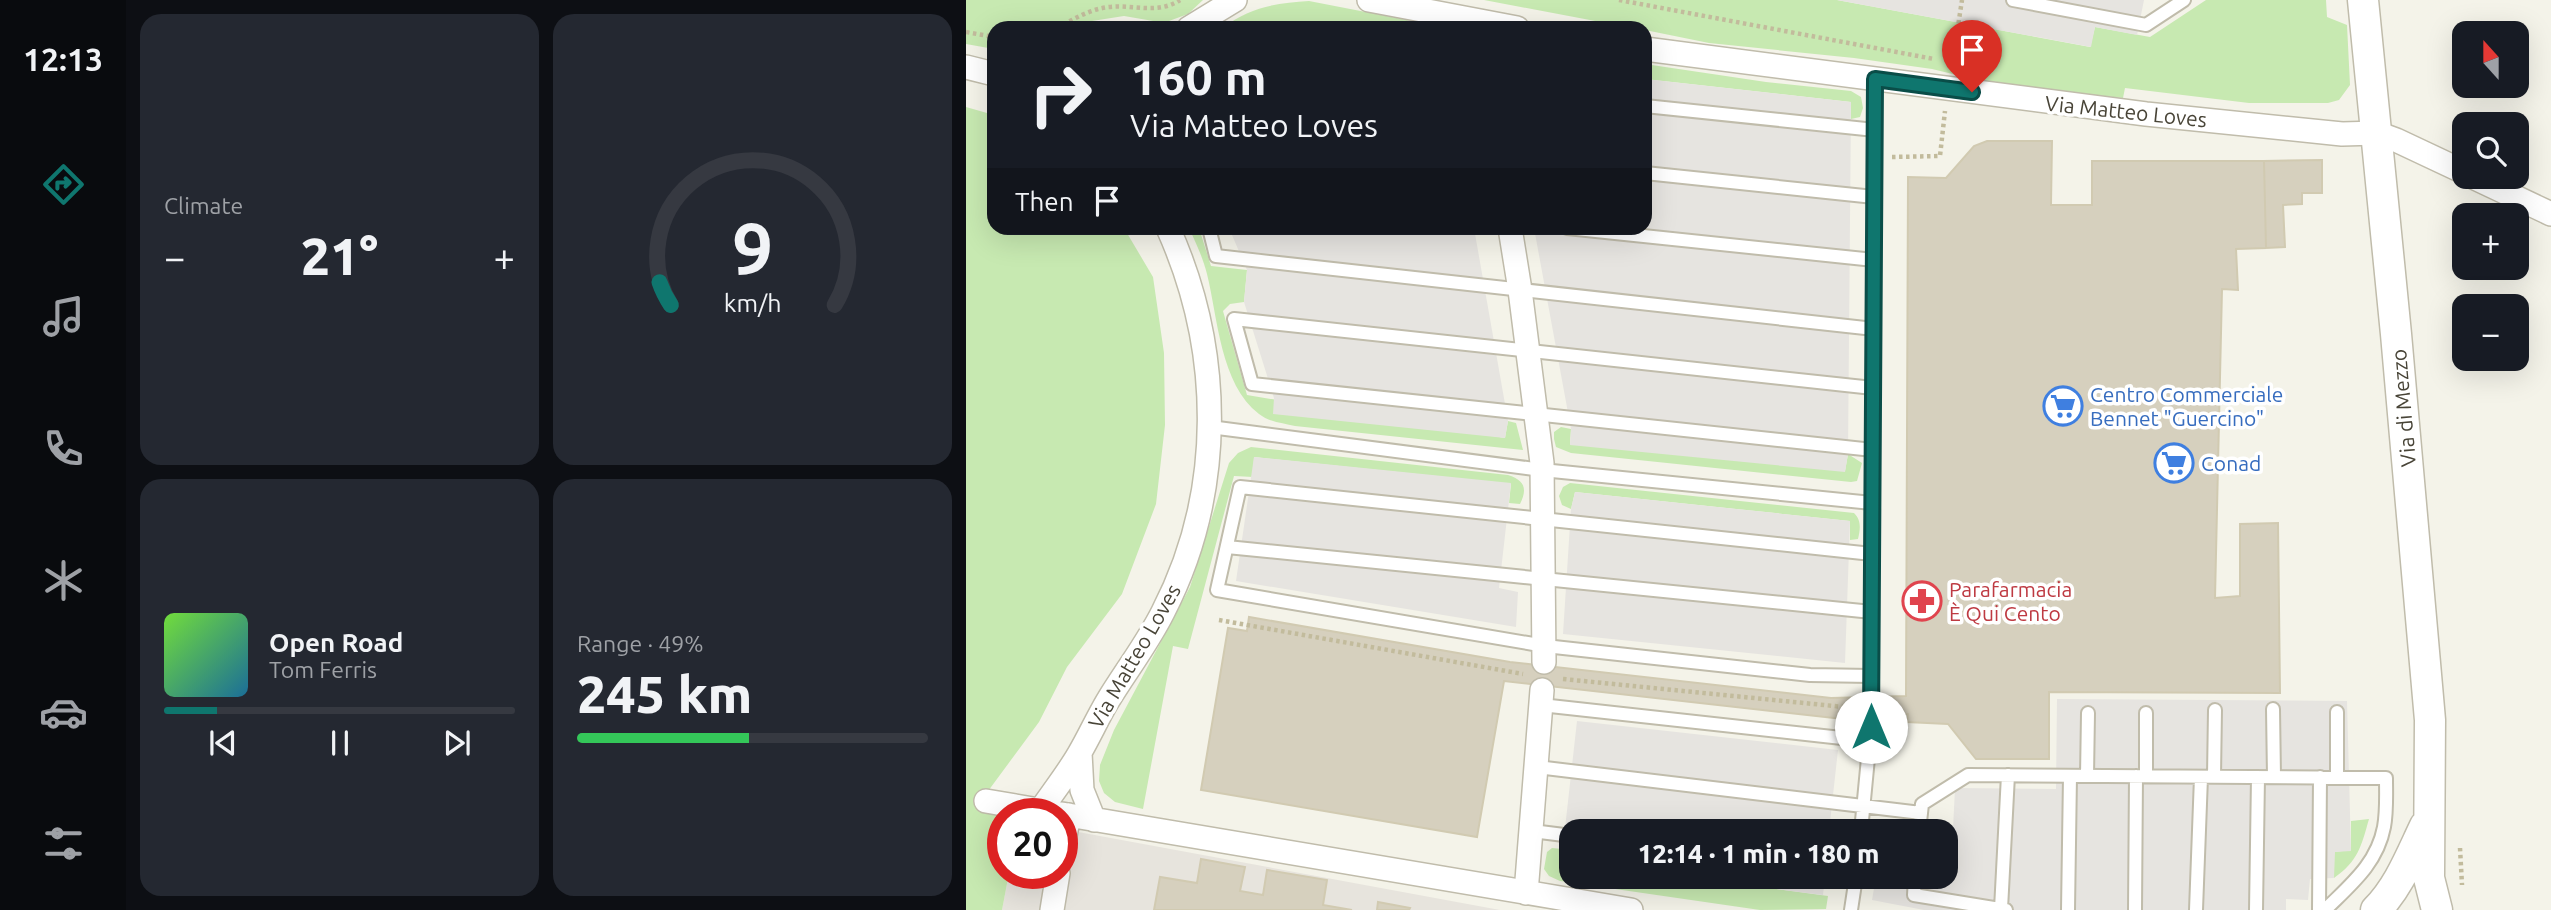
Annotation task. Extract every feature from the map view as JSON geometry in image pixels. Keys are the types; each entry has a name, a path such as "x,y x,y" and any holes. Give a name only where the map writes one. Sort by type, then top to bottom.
{"street":[{"path":"1210,21 1235,0"},
{"path":"1369,0 1422,5 1457,21"},
{"name":"Via di Mezzo","path":"2363,0 2430,720 2429,878 2437,910"},
{"name":"Via Matteo Loves","path":"1652,50 2172,117 2342,134 2377,133"},
{"path":"2377,133 2452,166"},
{"path":"2498,189 2551,214"},
{"name":"Via Matteo Loves","path":"1063,798 1095,722 1163,613 1186,560 1201,505 1210,427 1208,383 1200,324 1171,235"},
{"path":"1511,235 1542,470 1545,654"},
{"path":"1526,893 1541,698"},
{"name":"Via Matteo Loves","path":"1080,753 1082,790 1094,820"},
{"name":"Via di Mezzo","path":"2376,910 2405,869 2429,816"},
{"path":"1078,817 1631,910"},
{"path":"1052,910 1055,889"}],"lane":[{"path":"2013,0 2146,25 2184,0"},
{"path":"1862,819 1869,741 1871,676 1875,79"},
{"path":"1652,107 1875,130"},
{"path":"1652,174 1874,197"},
{"path":"1211,235 1216,256 1874,329"},
{"path":"1634,235 1874,260"},
{"path":"1873,388 1234,318 1252,384 1873,450"},
{"path":"1210,427 1542,470 1872,503"},
{"path":"1871,676 1810,675 1545,654 1217,590 1240,487 1872,554"},
{"path":"1227,547 1872,612"},
{"path":"1541,698 1869,741"},
{"path":"2273,709 2274,777"},
{"path":"2196,910 2215,710"},
{"path":"2337,712 2337,778"},
{"path":"2087,776 2088,713"},
{"path":"2135,910 2146,713"},
{"path":"1536,766 1921,813"},
{"path":"1920,819 1922,804 1968,775 2386,778 2384,826 2377,852 2362,873 2325,910"},
{"path":"1914,889 1914,895 2003,910 2008,775"},
{"path":"2068,910 2070,776"},
{"path":"2256,910 2258,777"},
{"path":"2319,910 2320,777"},
{"path":"1532,831 1559,834"},
{"path":"1851,910 1854,889"}],"path":[{"path":"1070,21 1106,7 1153,10 1180,0"},
{"path":"1619,0 1939,60"},
{"path":"1875,158 1940,156 1947,89 1962,0"},
{"path":"966,32 987,36"},
{"path":"1952,62 1965,65"},
{"path":"1219,620 1522,674"},
{"path":"1564,679 1841,708"}],"shaded area":[{"path":"1837,0 2144,0 2137,35 2095,27 2091,47"},
{"path":"1652,80 1851,102 1848,454 1845,472 1570,445 1571,429 1535,235 1652,235"},
{"path":"1232,235 1475,235 1508,421 1505,438 1273,414 1274,398 1244,302 1247,270"},
{"path":"1254,457 1511,483 1499,588 1518,592 1516,627 1236,581"},
{"path":"1575,492 1850,521 1845,663 1563,634 1571,509"},
{"path":"2057,699 2347,701 2351,851 2335,852 2334,878 2310,879 2308,900 2286,899 2286,910 1924,910 1872,900 1874,889 1958,889 1958,819 1954,819 1955,788 2056,789"},
{"path":"1577,721 1838,750 1830,819 1566,819"},
{"path":"1078,832 1500,910 1002,910 1006,889 1078,889"},
{"path":"1777,889 1824,889 1823,895"}],"green space":[{"path":"966,0 1203,0 1188,14 1169,21 1124,16 1092,21 987,21 987,48 966,44"},
{"path":"1484,0 1837,0 2090,47 2095,27 2150,37 2206,0 2326,0 2327,17 2347,25 2350,85 2339,100 2328,103 2249,103 2125,88 2123,98 1998,85 1932,69 1854,58 1709,43 1652,31 1652,21 1595,21"},
{"path":"1309,1 1412,21 1233,21 1264,7"},
{"path":"1652,65 1851,91 1861,97 1863,108 1860,117 1851,119 1851,102 1652,80"},
{"path":"966,107 987,113 987,235 1128,235 1153,277 1164,353 1165,425 1156,504 1122,594 1067,667 1039,722 980,802 987,806 987,889 1006,889 1002,910 966,910"},
{"path":"1192,235 1201,235 1211,266 1247,270 1244,302 1230,304 1223,311 1247,395 1505,438 1508,421 1516,423 1523,450 1295,426 1263,417 1246,401 1228,368 1199,251"},
{"path":"1561,427 1571,429 1570,444 1845,471 1848,454 1862,463 1857,481 1851,482 1571,453 1556,447 1554,432"},
{"path":"1251,447 1508,475 1521,482 1524,493 1520,504 1509,503 1511,484 1254,457 1253,477 1234,476 1188,649 1173,646 1143,809 1115,802 1104,793 1099,781 1100,765 1114,730 1190,587 1229,463 1238,453"},
{"path":"1570,483 1854,513 1859,522 1858,539 1850,540 1850,521 1575,492 1571,509 1562,505 1559,496 1563,487"},
{"path":"2369,819 2358,853 2334,878 2334,852 2351,850 2351,821"},
{"path":"1552,848 1559,849 1559,881 1549,876 1544,869 1547,852"},
{"path":"1615,889 1777,889 1828,896 1826,909 1760,910"}],"building":[{"name":"Centro Commerciale Bennet \"Guercino\"","path":"1987,141 2052,141 2051,205 2092,205 2092,161 2264,161 2266,248 2236,249 2238,290 2222,289 2215,598 2240,596 2240,524 2278,523 2280,693 2049,692 2049,759 1976,759 1948,724 1907,722 1908,714 1834,718 1504,681 1477,837 1201,790 1228,628 1247,631 1249,617 1510,662 1831,698 1906,696 1908,177 1946,178 1974,146"},
{"path":"2322,160 2322,193 2302,193 2302,204 2283,205 2285,247 2266,248 2264,161"},
{"path":"1201,859 1245,867 1240,891 1263,895 1267,870 1327,880 1323,905 1352,910 1154,910 1160,877 1197,883"},
{"path":"1378,902 1410,908 1377,910"}],"place":[{"name":"Centro Commerciale Bennet \"Guercino\"","path":"2063,406"},
{"name":"Conad","path":"2174,463"},
{"name":"Parafarmacia È Qui Cento","path":"1922,601"}],"route":[{"path":"1871,727 1875,79 1972,92"}]}
